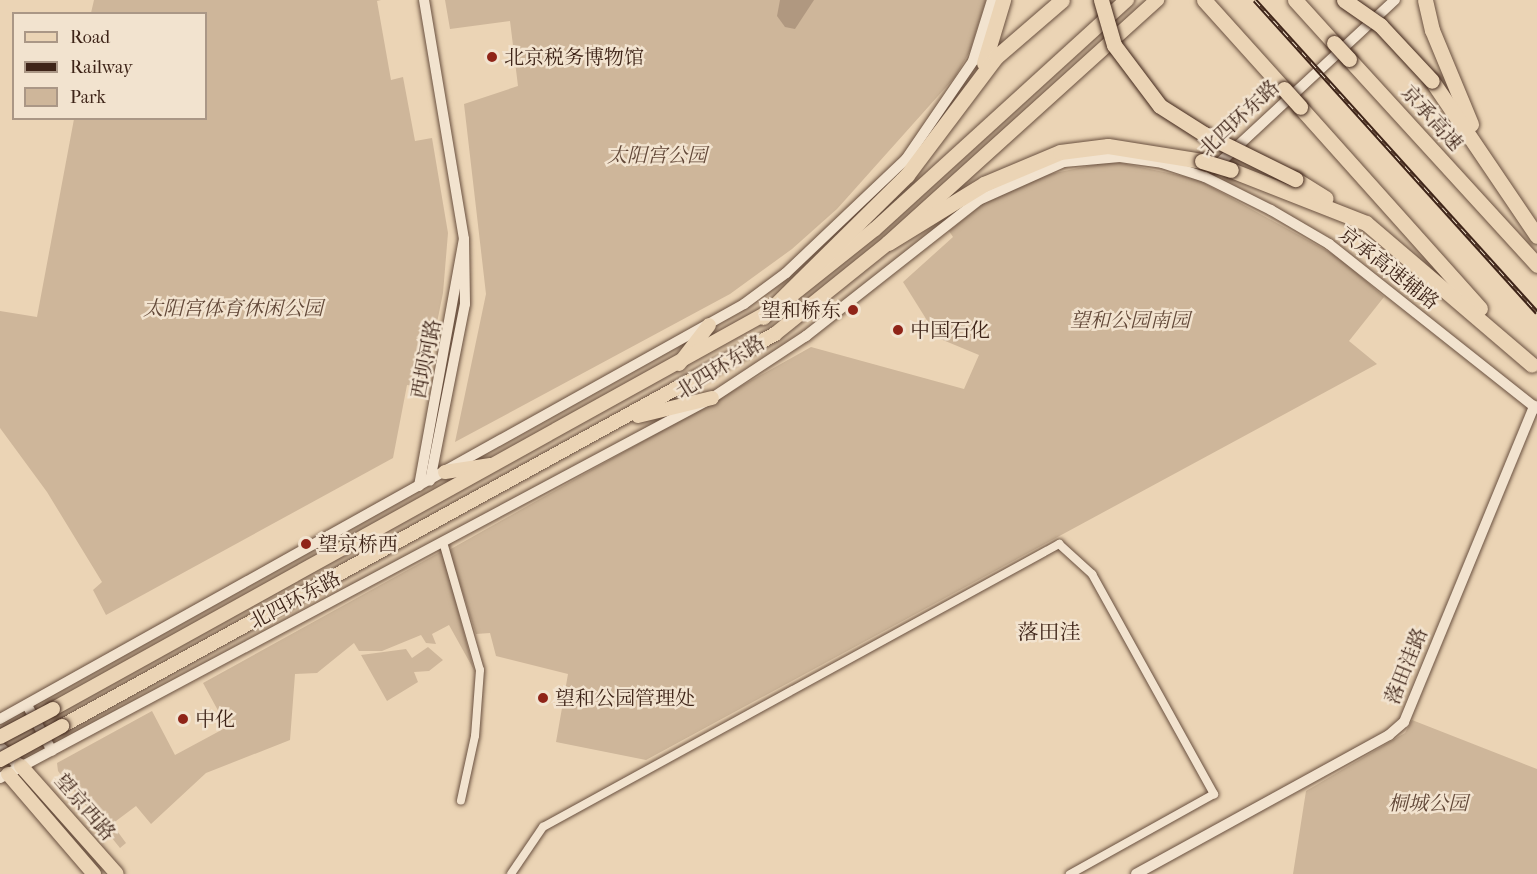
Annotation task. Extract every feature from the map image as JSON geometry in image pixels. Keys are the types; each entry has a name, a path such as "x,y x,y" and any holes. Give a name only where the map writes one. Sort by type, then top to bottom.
{"highway":[{"path":"972,88 1003,0"},
{"path":"763,317 907,175 972,88 1019,33 1062,0"},
{"path":"1101,0 1114,45 1160,106 1204,134 1296,179 1366,223 1534,368"},
{"path":"1204,0 1534,368"},
{"name":"京承高速","path":"1295,0 1537,265"},
{"path":"1344,0 1380,26 1432,81 1486,157 1537,236"},
{"path":"1425,0 1449,73 1486,157"},
{"path":"888,243 984,184 1060,152 1108,146 1202,161 1231,170 1366,223"}],"main road":[{"name":"北四环东路","path":"0,737 501,464 763,317 874,230 1127,0"},
{"name":"北四环东路","path":"0,760 775,334 888,243 1157,0"},
{"path":"675,368 709,325"},
{"path":"621,420 712,398"},
{"path":"445,472 501,464"},
{"path":"0,748 21,766"},
{"name":"望京西路","path":"21,766 117,874"},
{"name":"望京西路","path":"3,773 94,874"}],"street":[{"name":"西坝河路","path":"424,0 464,239 465,304 430,481"},
{"name":"北四环东路","path":"0,719 709,325 786,273 906,159 974,61 992,0"},
{"name":"北四环东路","path":"3,773 52,751 712,398 806,336 979,200 1022,178 1064,162 1120,157 1205,177 1395,0"},
{"name":"京承高速辅路","path":"1205,177 1329,244 1535,407"},
{"name":"西坝河路","path":"419,486 464,239"},
{"name":"落田洼路","path":"1136,874 1389,735 1404,722 1535,407"},
{"path":"443,542 480,670 475,736 461,800"},
{"path":"511,874 543,826 1059,544 1092,574 1214,794 1070,874"},
{"path":"0,748 27,705 52,751"}],"green space":[{"name":"太阳宫体育休闲公园","path":"94,0 381,0 377,1 391,80 403,77 415,141 432,138 448,233 443,293 424,387 407,385 393,458 106,615 93,590 102,582 47,492 0,428 0,311 37,317 74,120 207,120 207,12 91,12"},
{"name":"太阳宫公园","path":"445,0 986,0 970,51 955,77 837,209 792,249 730,294 455,442 486,294 464,104 518,86 510,21 450,29"},
{"name":"望和公园南园","path":"1112,161 1197,179 1340,258 1384,297 1349,341 1377,364 646,760 556,742 568,674 496,656 490,633 476,634 449,550 811,347 964,389 979,355 938,338 903,282 953,237 949,231 991,197 1026,179"},
{"path":"442,551 474,670 449,625 432,634 436,644 426,643 421,635 382,651 359,651 354,643 317,673 295,674 290,740 206,773 151,824 136,806 112,824 126,843 120,848 58,771 57,763 152,711 175,755 227,727 203,683"},
{"path":"428,647 443,660 429,671 414,672 418,682 387,701 361,655 406,649 412,658"},
{"name":"桐城公园","path":"1412,720 1537,769 1537,874 1293,874 1306,791 1405,733"}],"shaded area":[{"path":"780,0 814,0 795,29 785,27 777,16"}],"railway":[{"path":"1255,0 1537,312"}],"place":[{"name":"北京税务博物馆","path":"492,57"},
{"name":"望和桥东","path":"853,310"},
{"name":"中国石化","path":"898,330"},
{"name":"望京桥西","path":"306,544"},
{"name":"望和公园管理处","path":"543,698"},
{"name":"中化","path":"183,719"}],"district":[{"name":"落田洼","path":"1049,632"}]}
